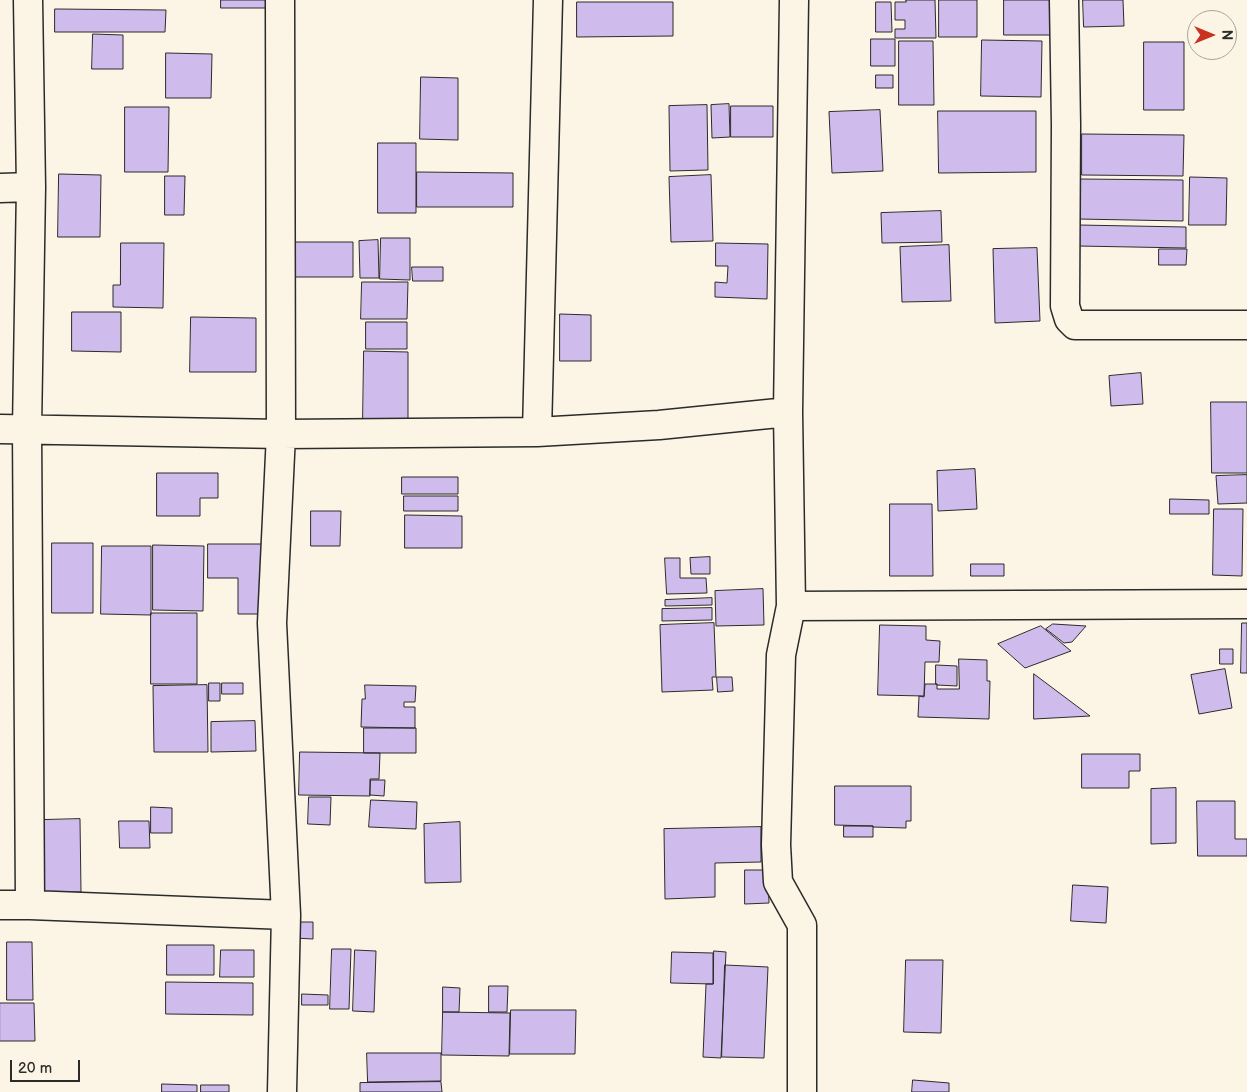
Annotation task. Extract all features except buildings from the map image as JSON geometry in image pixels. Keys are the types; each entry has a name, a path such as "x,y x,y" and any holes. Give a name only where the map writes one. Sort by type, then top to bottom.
{"street":[{"path":"28,0 31,187 27,429 30,905"},
{"path":"280,0 281,434 272,622 286,916 282,1092"},
{"path":"537,432 548,0"},
{"path":"794,0 788,412 790,606 781,655 776,845 778,882 802,926 802,1092"},
{"path":"1064,0 1066,125 1065,306 1069,319 1075,325 1247,325"},
{"path":"0,188 31,187"},
{"path":"0,429 281,434 537,432 659,425 788,412"},
{"path":"790,606 1247,604"},
{"path":"0,905 286,916"}]}
